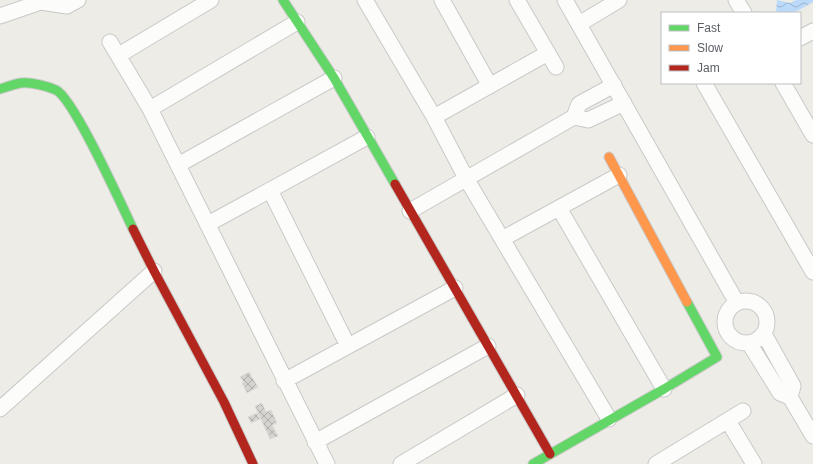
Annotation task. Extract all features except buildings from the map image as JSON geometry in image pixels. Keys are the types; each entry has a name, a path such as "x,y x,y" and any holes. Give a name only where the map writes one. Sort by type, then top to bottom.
{"street":[{"path":"0,16 40,1 67,6 78,0"},
{"path":"284,0 334,78 550,454"},
{"path":"364,0 434,117 467,180 609,419"},
{"path":"442,0 490,86"},
{"path":"517,0 556,67"},
{"path":"565,0 737,303"},
{"path":"579,24 619,0"},
{"path":"119,55 204,2"},
{"path":"150,109 297,22"},
{"path":"801,37 813,31"},
{"path":"110,42 150,109 208,224 284,381 327,464"},
{"path":"434,117 548,53"},
{"path":"178,165 334,78"},
{"path":"0,89 21,83 40,84 58,91 71,107 87,135 154,271 224,402 253,464"},
{"path":"705,84 813,272"},
{"path":"784,84 813,135"},
{"path":"574,118 578,104 614,85"},
{"path":"410,211 574,118 588,120 624,103"},
{"path":"208,224 367,137"},
{"path":"533,464 717,356 609,157"},
{"path":"502,239 619,175"},
{"path":"270,190 348,346"},
{"path":"559,208 664,388"},
{"path":"0,409 154,271"},
{"path":"284,381 455,288"},
{"path":"742,300 754,302 764,310 768,322 764,334 755,342 743,344 731,339 724,329 724,316 731,306 742,300"},
{"path":"764,334 793,386 790,397"},
{"path":"749,343 780,393 790,397 813,436"},
{"path":"315,442 488,346"},
{"path":"401,464 517,395"},
{"path":"656,464 743,412"},
{"path":"728,420 754,464"}],"water":[{"path":"777,0 790,3 796,0 813,0 813,2 795,11 776,11"}],"traffic: fast":[{"path":"283,0 334,78 395,184"},
{"path":"0,89 21,83 34,84 56,90 64,98 74,112 97,154 133,229"},
{"path":"533,464 717,357 687,302"}],"traffic: slow":[{"path":"609,157 687,302"}],"traffic: jam":[{"path":"395,184 550,454"},
{"path":"133,229 224,402 253,464"}]}
